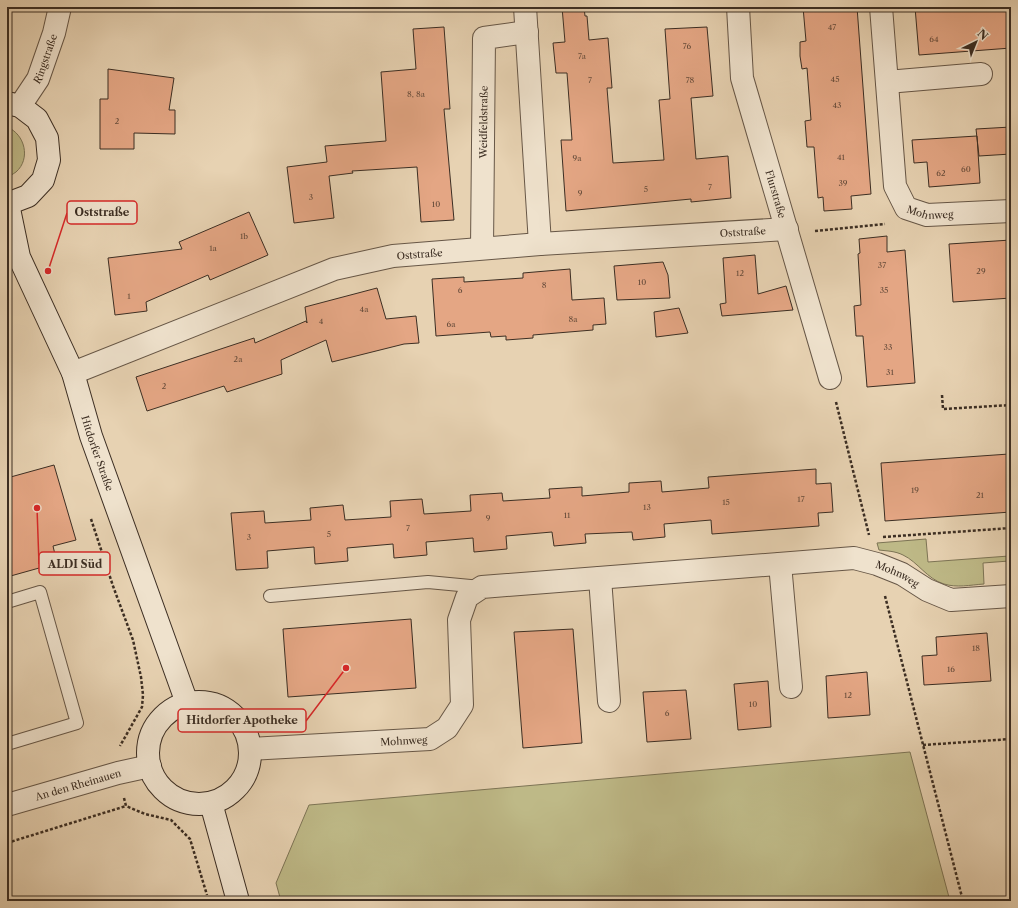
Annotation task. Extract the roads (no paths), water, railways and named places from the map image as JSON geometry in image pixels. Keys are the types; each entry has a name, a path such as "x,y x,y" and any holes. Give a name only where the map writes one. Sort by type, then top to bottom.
{"street":[{"name":"Ringstraße","path":"13,105 38,79 54,33 60,7"},
{"path":"525,7 540,244"},
{"name":"Flurstraße","path":"738,7 742,78 830,378"},
{"name":"Mohnweg","path":"881,7 895,186 906,208 927,215 1011,211"},
{"name":"Weidfeldstraße","path":"482,248 484,38 527,32"},
{"path":"887,82 981,74"},
{"path":"8,204 28,196 43,180 49,160 47,138 37,119 13,105"},
{"name":"Hitdorfer Straße","path":"8,204 19,257 73,373 92,436 187,703"},
{"name":"Oststraße","path":"73,373 334,268 393,256 540,244 787,229"},
{"name":"Mohnweg","path":"251,749 430,739 447,728 462,705 459,620 467,597 482,587 854,558 877,564 902,574 927,590 951,600 1011,596"},
{"path":"780,564 791,688"},
{"path":"600,578 609,701"},
{"path":"204,702 222,706 236,717 246,732 251,749 249,767 241,783 228,796 211,803 196,804 180,800 166,792 156,780 150,766 148,750 151,734 160,720 172,709 187,703 204,702"},
{"name":"An den Rheinauen","path":"7,805 118,773 150,766"},
{"path":"211,803 238,901"}],"lane":[{"name":"Mohnweg","path":"270,596 428,582 482,587"},
{"path":"7,602 40,592 77,723 7,744"}],"place":[{"name":"Oststraße","path":"48,271"},
{"name":"ALDI Süd","path":"37,508"},
{"name":"Hitdorfer Apotheke","path":"346,668"}]}
